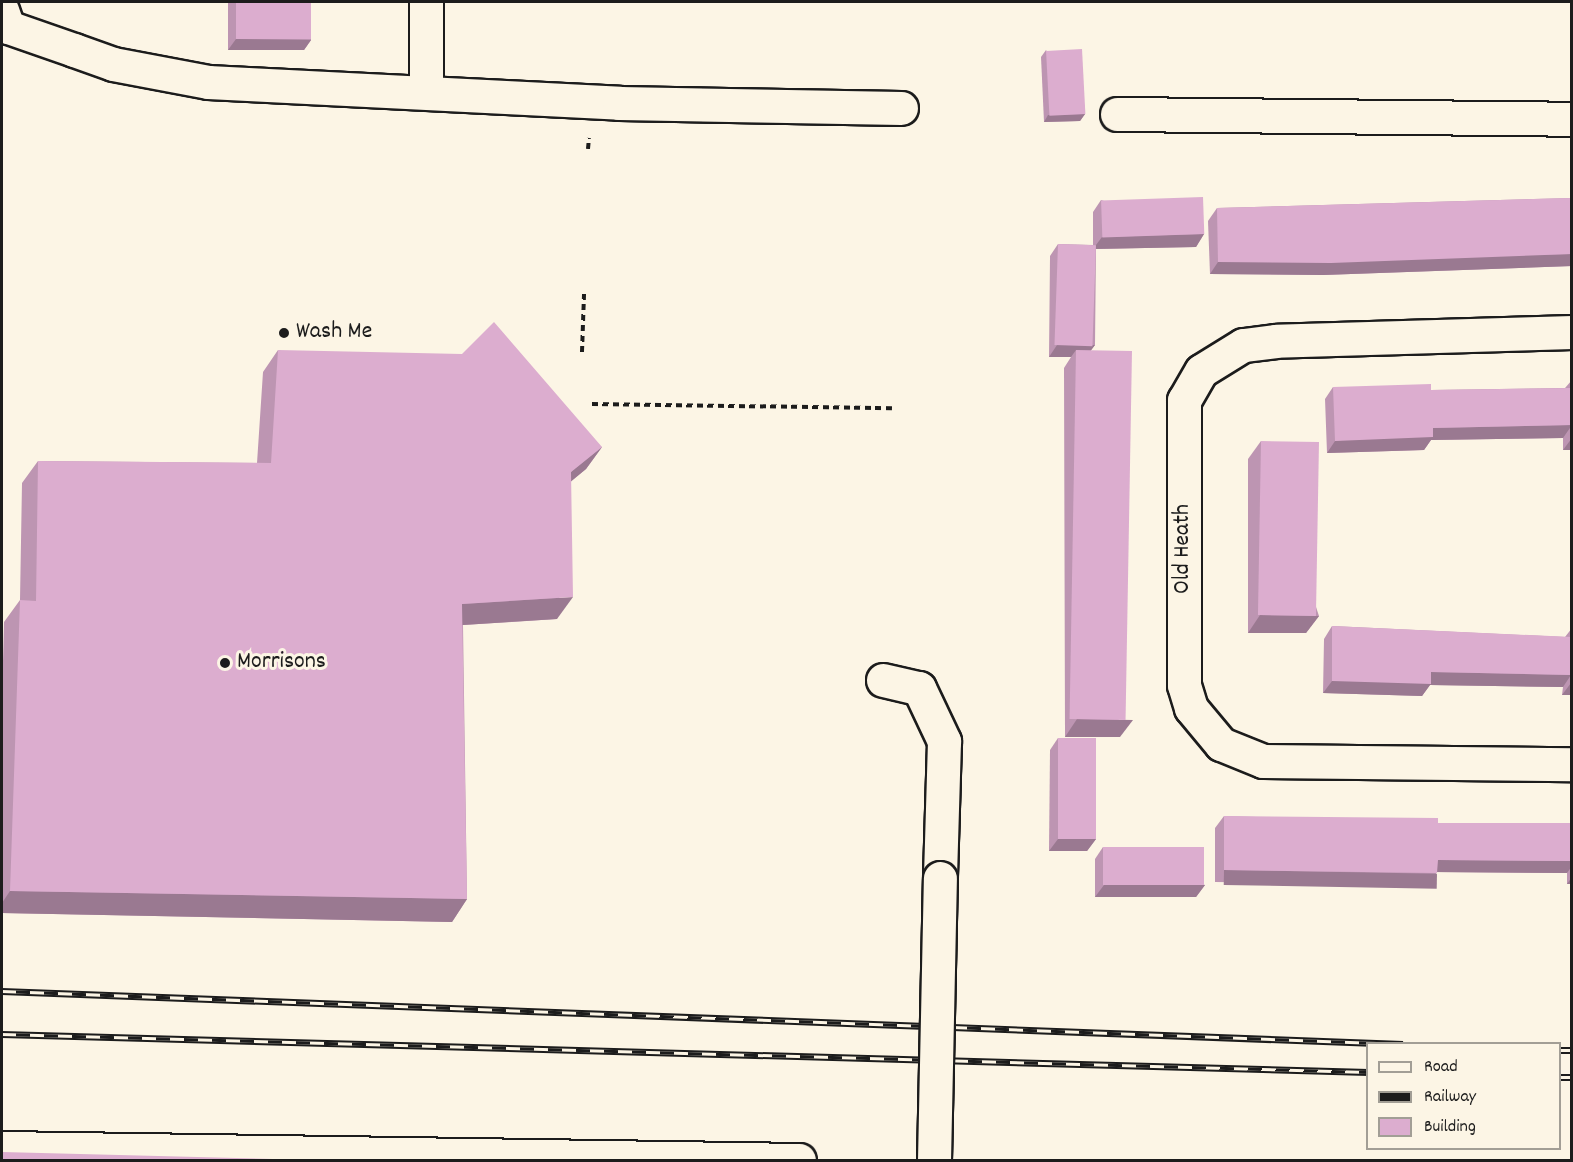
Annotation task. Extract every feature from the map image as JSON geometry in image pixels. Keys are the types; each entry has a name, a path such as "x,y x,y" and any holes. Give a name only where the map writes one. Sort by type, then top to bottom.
{"street":[{"path":"426,2 426,92"},
{"path":"4,22 113,64 208,82 619,103 901,108"},
{"path":"1117,114 1572,119"},
{"name":"Old Heath","path":"1572,332 1276,340 1244,345 1223,354 1201,371 1184,400 1184,685 1191,708 1221,744 1263,761 1572,764"},
{"path":"883,680 919,688 944,741 934,1161"},
{"path":"2,1148 800,1161"}],"path":[{"path":"582,352 584,294"},
{"path":"592,404 892,408"}],"building":[{"path":"236,2 311,2 311,39 236,39"},
{"path":"1082,49 1085,114 1049,116 1046,51"},
{"path":"1203,197 1204,234 1102,238 1101,201"},
{"path":"1572,198 1572,254 1331,263 1218,262 1217,208"},
{"path":"1058,244 1096,245 1092,346 1054,345"},
{"name":"Morrisons","path":"494,322 602,447 571,472 573,597 462,604 467,899 10,891 20,600 36,601 38,461 271,463 278,350 462,354"},
{"path":"1076,350 1132,351 1126,720 1070,719"},
{"path":"1572,380 1572,425 1433,428 1433,437 1335,441 1333,387 1431,384 1431,390 1571,388"},
{"path":"1261,441 1319,442 1316,616 1258,615"},
{"path":"1332,626 1572,637 1572,683 1571,675 1431,672 1431,684 1332,681"},
{"path":"1058,738 1096,738 1096,839 1058,839"},
{"path":"1224,816 1438,818 1438,823 1572,823 1572,861 1438,860 1437,873 1224,870"},
{"path":"1103,847 1204,847 1204,885 1103,885"},
{"path":"2,1152 349,1161 2,1161"}],"railway":[{"path":"2,991 1366,1043"},
{"path":"2,1034 1366,1072"},
{"path":"1561,1050 1572,1050"},
{"path":"1561,1077 1572,1077"}],"place":[{"name":"Wash Me","path":"284,333"},
{"name":"Morrisons","path":"225,663"}]}
